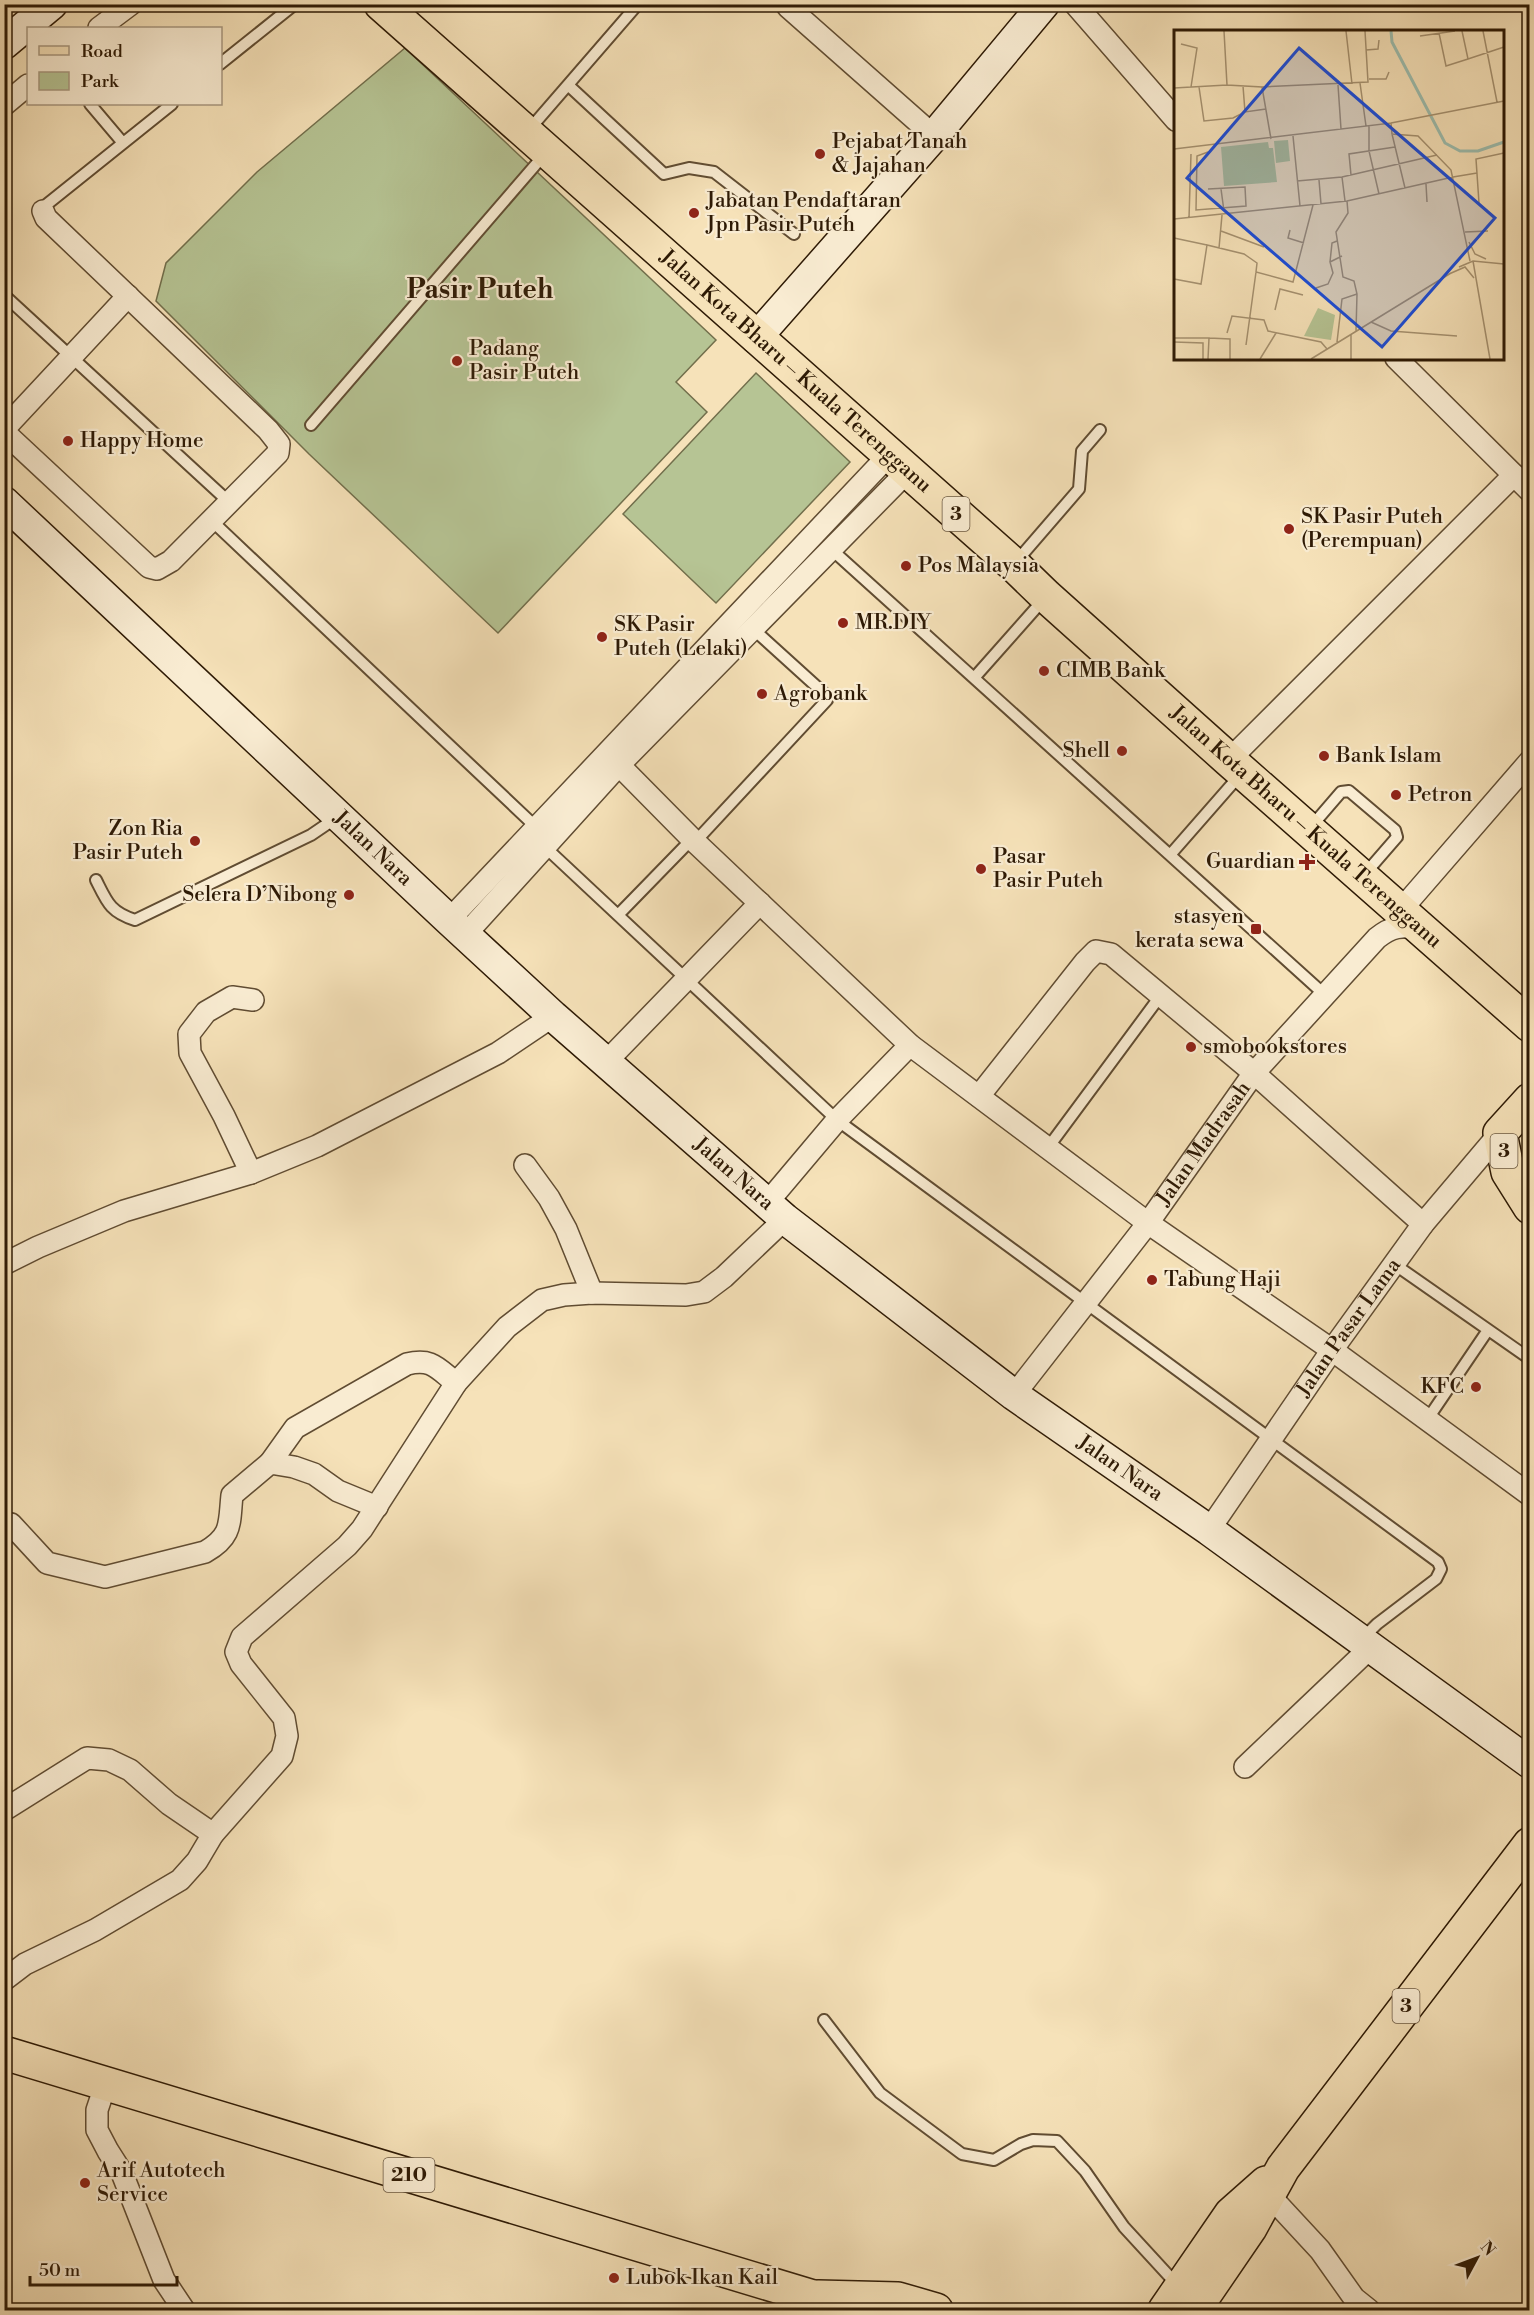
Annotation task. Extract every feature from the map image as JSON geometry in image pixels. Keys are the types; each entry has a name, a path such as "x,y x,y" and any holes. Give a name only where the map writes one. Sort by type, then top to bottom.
{"main road":[{"name":"Jalan Kota Bharu – Kuala Terengganu","path":"381,4 1530,1025"},
{"path":"756,338 934,136 1044,4"},
{"path":"20,33 51,5"},
{"name":"Jalan Nara","path":"4,501 457,928 553,1016 776,1211 1014,1395 1209,1530 1530,1763"},
{"name":"3","path":"1530,1100 1500,1133 1508,1172 1530,1206"},
{"name":"3","path":"1165,2310 1276,2181 1530,1844"},
{"name":"210","path":"4,2053 828,2304 898,2299 936,2310"},
{"path":"1146,2310 1178,2281 1209,2245 1241,2221"},
{"path":"1205,2310 1241,2221"},
{"name":"3","path":"1194,2310 1241,2221"}],"street":[{"path":"100,27 131,4"},
{"path":"1075,4 1174,118"},
{"path":"787,5 934,136"},
{"path":"4,105 27,86"},
{"path":"42,211 46,218 128,296 268,430 279,444 278,453 171,561 157,569 149,567 4,430 128,296"},
{"path":"1397,360 1530,491"},
{"path":"457,928 545,847 619,765 831,549 897,464"},
{"path":"457,928 537,828 897,464"},
{"path":"1236,766 1514,475"},
{"path":"1409,919 1530,761"},
{"path":"619,765 693,841 910,1045 1148,1223 1332,1350 1530,1495"},
{"path":"606,1062 760,903"},
{"name":"Jalan Madrasah","path":"1014,1395 1148,1223 1254,1073 1377,938 1388,929 1409,919"},
{"path":"979,1096 1085,962 1096,951 1111,954 1254,1073 1423,1224"},
{"path":"251,1173 190,1053 189,1034 206,1012 232,997 253,1000"},
{"path":"4,1264 124,1210 251,1173 317,1146 498,1053 553,1016"},
{"path":"4,1980 25,1964 96,1930 180,1880 197,1861 213,1834 282,1756 287,1736 284,1718 241,1664 237,1652 242,1637 347,1546 362,1529 456,1383 507,1327 542,1300 564,1295 592,1293 686,1295 704,1292 724,1276 776,1211 837,1120 910,1045"},
{"name":"Jalan Pasar Lama","path":"1209,1530 1332,1350 1423,1224 1500,1133"},
{"path":"525,1165 549,1198 560,1219 592,1293"},
{"path":"11,1524 47,1563 105,1577 205,1552 214,1546 230,1528 232,1495 270,1463 295,1428 407,1364 421,1361 433,1364 456,1383"},
{"path":"270,1463 294,1467 314,1474 338,1491 377,1507"},
{"path":"1245,1767 1366,1644"},
{"path":"4,1810 87,1758 109,1760 130,1770 170,1804 213,1834"},
{"path":"106,2083 97,2110 97,2130 122,2173 164,2280 184,2310"},
{"path":"1276,2181 1353,2298 1369,2310"}],"lane":[{"path":"222,62 295,4"},
{"path":"311,425 536,143 568,85 638,4"},
{"path":"568,85 664,174 689,168 714,172 794,234"},
{"path":"91,105 123,143"},
{"path":"42,211 46,205 171,105"},
{"path":"4,295 229,502"},
{"path":"1014,565 1079,489 1082,451 1100,430"},
{"path":"211,520 537,828"},
{"path":"831,549 1325,995"},
{"path":"974,678 1046,596"},
{"path":"618,915 693,841 827,700 826,695 752,628"},
{"path":"1170,855 1236,766"},
{"path":"1308,830 1341,792 1349,791 1395,830 1396,837 1362,877"},
{"path":"96,880 110,906 123,916 135,920 311,835 338,816"},
{"path":"545,847 837,1120 1438,1562 1441,1569 1436,1579 1377,1624 1366,1644"},
{"path":"1047,1149 1161,995"},
{"path":"1395,1264 1530,1359"},
{"path":"1426,1420 1488,1330"},
{"path":"824,2020 880,2093 962,2154 994,2160 1021,2144 1033,2140 1058,2141 1085,2171 1124,2227 1169,2276 1178,2281"}],"green space":[{"name":"Padang Pasir Puteh","path":"405,48 716,340 676,382 707,412 498,633 309,454 156,301 166,263 257,172"},
{"path":"756,373 850,462 716,603 623,514"}],"place":[{"name":"Pejabat Tanah & Jajahan","path":"820,154"},
{"name":"Jabatan Pendaftaran Jpn Pasir Puteh","path":"694,213"},
{"name":"Padang Pasir Puteh","path":"457,361"},
{"name":"Happy Home","path":"68,441"},
{"name":"SK Pasir Puteh (Perempuan)","path":"1289,529"},
{"name":"Pos Malaysia","path":"906,566"},
{"name":"MR.DIY","path":"843,623"},
{"name":"SK Pasir Puteh (Lelaki)","path":"602,637"},
{"name":"CIMB Bank","path":"1044,671"},
{"name":"Agrobank","path":"762,694"},
{"name":"Shell","path":"1122,751"},
{"name":"Bank Islam","path":"1324,756"},
{"name":"Petron","path":"1396,795"},
{"name":"Zon Ria Pasir Puteh","path":"195,841"},
{"name":"Guardian","path":"1307,862"},
{"name":"Pasar Pasir Puteh","path":"981,869"},
{"name":"Selera D’Nibong","path":"349,895"},
{"name":"stasyen kerata sewa","path":"1256,929"},
{"name":"smobookstores","path":"1191,1047"},
{"name":"Tabung Haji","path":"1152,1280"},
{"name":"KFC","path":"1476,1387"},
{"name":"Arif Autotech Service","path":"85,2183"},
{"name":"Lubok Ikan Kail","path":"614,2278"}],"district":[{"name":"Pasir Puteh","path":"480,290"}]}
